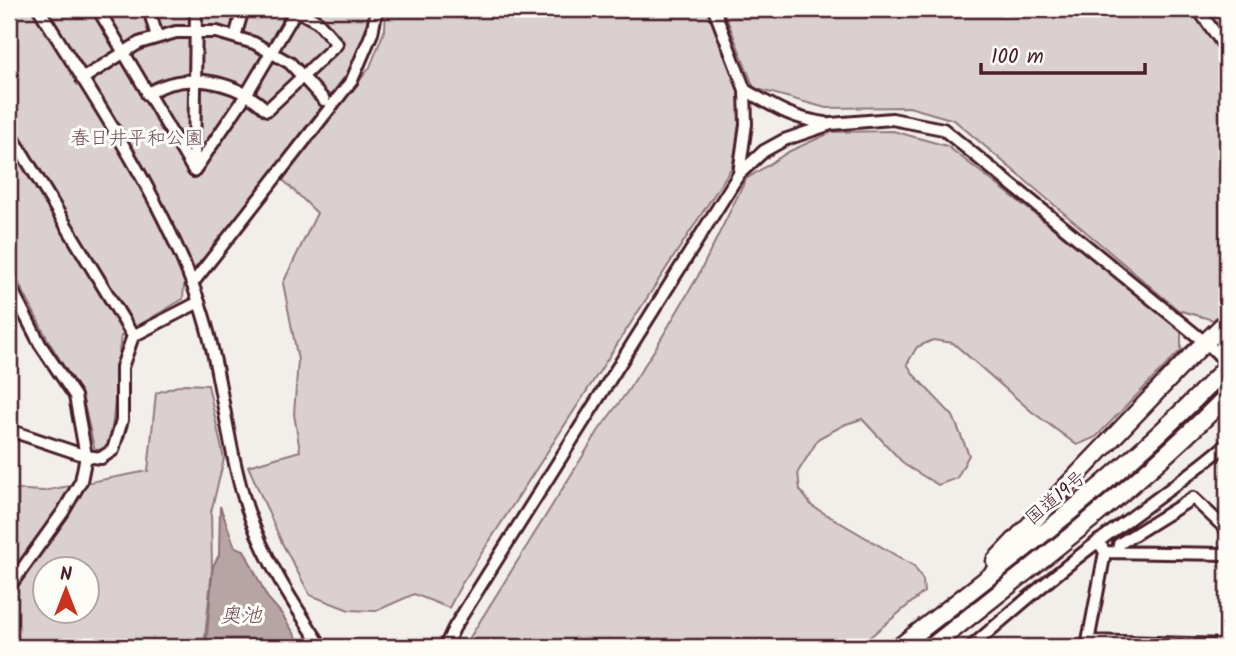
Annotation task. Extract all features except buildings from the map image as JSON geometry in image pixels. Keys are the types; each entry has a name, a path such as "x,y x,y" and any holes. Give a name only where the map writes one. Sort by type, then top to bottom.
{"highway":[{"path":"980,584 991,565 1208,345 1227,321"},
{"name":"国道19号","path":"899,647 1120,469 1227,365"},
{"name":"国道19号","path":"931,647 1078,530 1163,457 1227,396"}],"street":[{"path":"39,9 158,205 199,302 214,353 247,507 280,583 323,647"},
{"path":"98,9 194,171"},
{"path":"149,9 157,37"},
{"path":"194,171 196,9"},
{"path":"235,37 243,9"},
{"path":"147,94 157,88 184,81 212,82 235,88 246,95 267,110 337,44 318,22 296,9 272,54 246,95 194,171"},
{"path":"192,285 352,80 372,33 377,9"},
{"path":"714,9 745,90 746,124 738,174"},
{"path":"1198,9 1227,50"},
{"path":"82,79 139,43 176,32 217,32 254,43 290,63 324,100"},
{"path":"745,90 783,113 806,121 831,124 892,118 943,129 1208,345 1227,365"},
{"path":"445,647 454,628 738,174 764,151 784,140 831,124"},
{"path":"9,131 133,336"},
{"path":"9,284 40,344 75,396 86,456 81,481 63,512 9,587"},
{"path":"9,429 86,456 102,458 113,450 122,420 122,367 133,336 199,302"},
{"path":"971,647 1050,579 1098,541 1186,480 1227,444"},
{"path":"1118,552 1119,544 1193,498 1227,530"},
{"path":"1098,541 1105,552 1088,644 1227,645"},
{"path":"1105,552 1227,554"}],"green space":[{"name":"春日井平和公園","path":"9,9 370,9 360,50 349,71 184,285 183,299 121,336 109,447 95,451 82,396 48,340 9,264"},
{"path":"386,9 708,9 740,95 739,133 732,167 461,585 449,608 414,594 376,611 349,610 310,595 282,543 248,466 300,451 294,414 298,360 283,283 317,213 283,180 370,67 385,29"},
{"path":"723,9 1227,9 1227,309 1213,320 1178,310 954,120 909,107 826,108 754,88"},
{"path":"893,131 947,146 1181,327 1181,350 1096,437 1077,445 1031,411 953,343 933,340 917,347 907,364 953,416 969,455 957,478 938,485 905,465 862,419 819,438 798,472 800,490 812,506 914,566 923,580 924,592 858,647 464,647 599,430 655,349 698,276 746,179 790,151 832,132"},
{"path":"184,384 208,385 224,459 211,512 212,569 204,647 9,647 9,489 43,491 148,471 156,393"}],"water":[{"name":"奥池","path":"220,506 235,547 244,550 267,597 303,647 206,647 213,566 219,555"}]}
